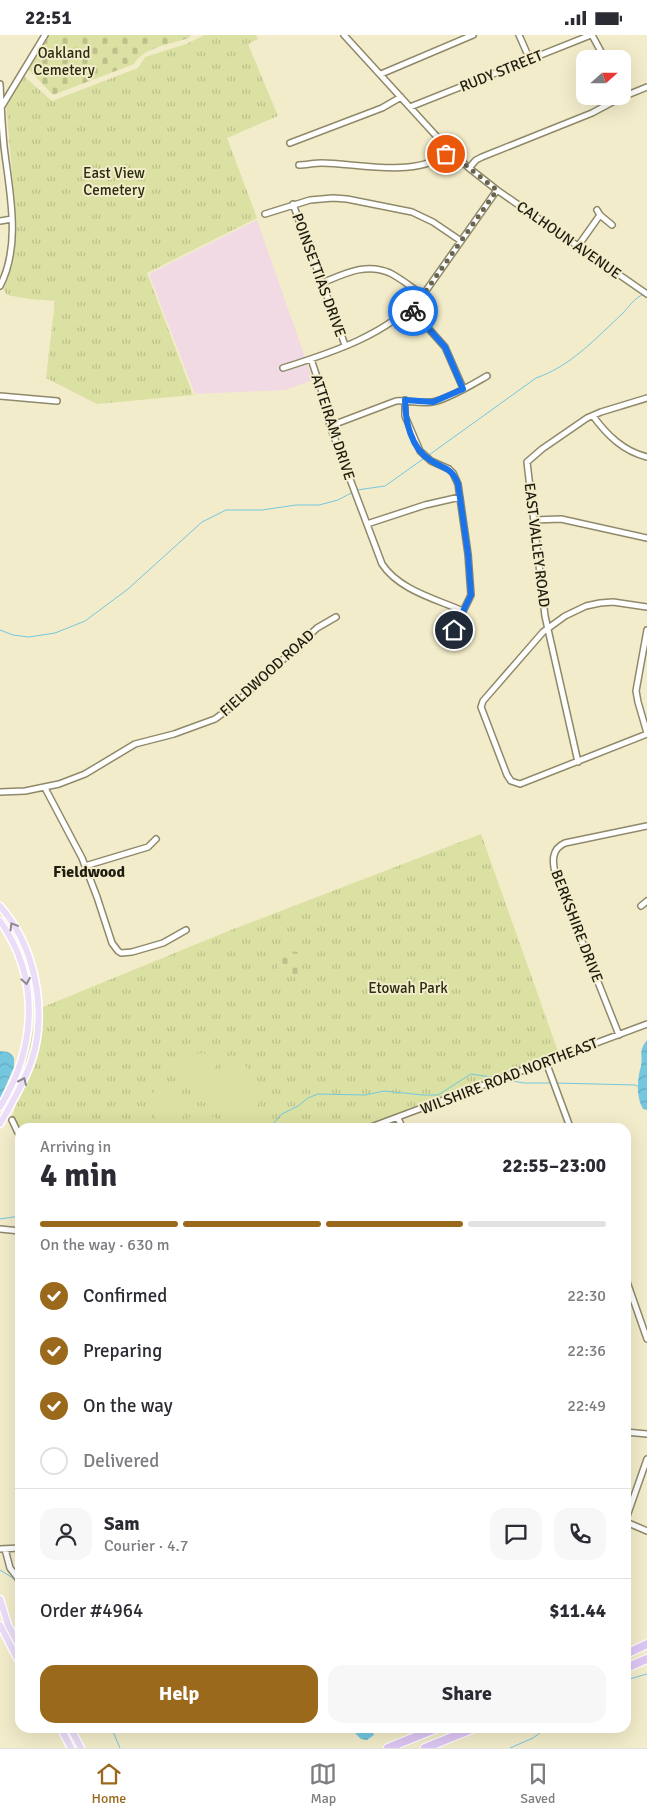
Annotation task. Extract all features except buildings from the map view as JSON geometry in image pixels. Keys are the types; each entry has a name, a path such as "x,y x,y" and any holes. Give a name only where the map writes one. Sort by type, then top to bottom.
{"highway":[{"path":"631,1652 647,1644"},
{"path":"631,1666 647,1659"},
{"path":"388,1748 425,1733"},
{"path":"425,1748 462,1733"}],"main road":[{"path":"0,906 14,926 30,959 38,1007 36,1039 29,1068 0,1124"},
{"path":"0,921 14,944 24,973 29,1019 26,1042 18,1071 0,1107"},
{"path":"0,1599 8,1625 15,1638"},
{"path":"0,1625 15,1654"},
{"path":"63,1733 71,1748"},
{"path":"73,1733 81,1748"}],"street":[{"path":"0,108 45,35"},
{"name":"CALHOUN AVENUE","path":"344,35 450,150 469,168 497,190 647,294"},
{"path":"381,74 473,35"},
{"path":"519,35 530,60"},
{"path":"592,35 600,50"},
{"name":"RUDY STREET","path":"410,107 592,35"},
{"path":"0,84 0,108 12,219 8,258 0,286"},
{"path":"631,91 647,87"},
{"path":"290,143 382,108 401,97"},
{"path":"469,168 482,157 592,113 605,105"},
{"path":"299,165 322,163 389,169 430,162 450,150"},
{"name":"ATTEIRAM DRIVE","path":"463,611 394,579 382,564 330,426 323,395 311,359 374,333 411,309 423,295 497,190"},
{"path":"265,214 293,204 334,198 412,212 427,219 461,241"},
{"name":"POINSETTIAS DRIVE","path":"293,204 345,345"},
{"path":"578,246 599,213 612,225"},
{"path":"0,221 12,219"},
{"path":"322,283 358,269 375,269 392,274 423,295"},
{"path":"411,309 445,347 463,389"},
{"path":"283,368 311,359"},
{"path":"330,426 390,403 405,400 433,402 487,376"},
{"path":"0,396 56,401"},
{"name":"EAST VALLEY ROAD","path":"578,762 548,629 527,466 528,460 593,415 647,398"},
{"path":"405,400 405,416 420,451 431,461 449,469 458,484 468,554 471,595 454,630 453,641"},
{"path":"593,415 609,436 617,443 647,457"},
{"path":"367,524 425,505 460,497"},
{"path":"534,520 561,519 647,538"},
{"path":"647,607 626,603 600,603 565,616 548,629 514,665 482,705 482,713 511,781 517,783 527,782 647,734 636,691 647,630"},
{"name":"FIELDWOOD ROAD","path":"0,792 45,788 85,774 141,742 174,734 220,716 317,628 336,617"},
{"path":"45,788 85,866 98,897 112,943 118,951 132,952 163,943 186,930"},
{"name":"BERKSHIRE DRIVE","path":"618,1035 556,876 553,866 554,854 559,845 647,826"},
{"path":"85,866 148,847 156,839"},
{"path":"641,906 647,901"},
{"name":"WILSHIRE ROAD NORTHEAST","path":"381,1123 647,1024"},
{"path":"546,1062 569,1123"},
{"path":"398,1117 400,1123"},
{"path":"12,1120 15,1126"},
{"path":"0,1229 15,1230"},
{"path":"631,1299 647,1339"},
{"path":"631,1432 647,1434"},
{"path":"631,1505 647,1459"},
{"path":"631,1523 647,1531"},
{"path":"15,1548 2,1549 10,1568 15,1574"}],"shaded area":[{"path":"257,220 313,380 285,390 195,394 149,274"}],"green space":[{"name":"Oakland Cemetery","path":"50,35 191,35 189,38 151,50 138,58 134,64 53,95 28,69"},
{"name":"East View Cemetery","path":"205,35 256,35 258,39 248,44 278,116 227,138 257,218 147,273 193,395 97,404 46,378 55,301 7,295 3,289 13,263 17,225 6,105 24,76 52,101 138,68 145,57 186,44"},
{"name":"Etowah Park","path":"481,834 560,1057 380,1123 15,1123 15,1128 12,1120 38,1009 231,930"},
{"path":"279,951 301,952 300,977 278,976"},
{"path":"203,1053 219,1061 198,1092 194,1093 165,1070 183,1058"},
{"path":"231,1055 247,1068 253,1077 258,1097 254,1118 251,1123 229,1123 204,1102 204,1097"},
{"path":"162,1076 191,1101 179,1123 159,1123 157,1121 152,1101"},
{"path":"197,1106 200,1106 221,1123 186,1123"}],"water":[{"path":"647,1040 647,1110 643,1109 639,1099 638,1088 642,1050"},
{"path":"0,1051 8,1052 12,1055 14,1067 0,1099"},
{"path":"355,1733 373,1733 374,1735 367,1740 361,1739"}],"waterway":[{"path":"429,455 536,378 549,373 582,351 622,314 634,300 644,294"},
{"path":"357,490 385,486 426,457"},
{"path":"0,630 13,635 29,637 55,633 85,621 128,589 202,522 226,510 262,510 296,505 319,505 338,500 353,492"},
{"path":"274,1123 282,1114 318,1094 365,1095 384,1091 438,1095 471,1074 497,1078"},
{"path":"506,1080 524,1083 551,1083"},
{"path":"555,1083 635,1085 639,1087"},
{"path":"0,1219 15,1217"},
{"path":"0,1570 15,1581"},
{"path":"631,1679 647,1674"},
{"path":"114,1733 120,1748"},
{"path":"510,1748 540,1733"}],"way so far":[{"path":"413,311 411,309 423,295 497,190 450,150 446,154"}],"district":[{"name":"Fieldwood","path":"89,872"}],"route":[{"path":"413,311 445,347 463,389 433,402 405,400 405,416 420,451 427,459 449,469 458,484 468,554 471,595 454,630"}]}
